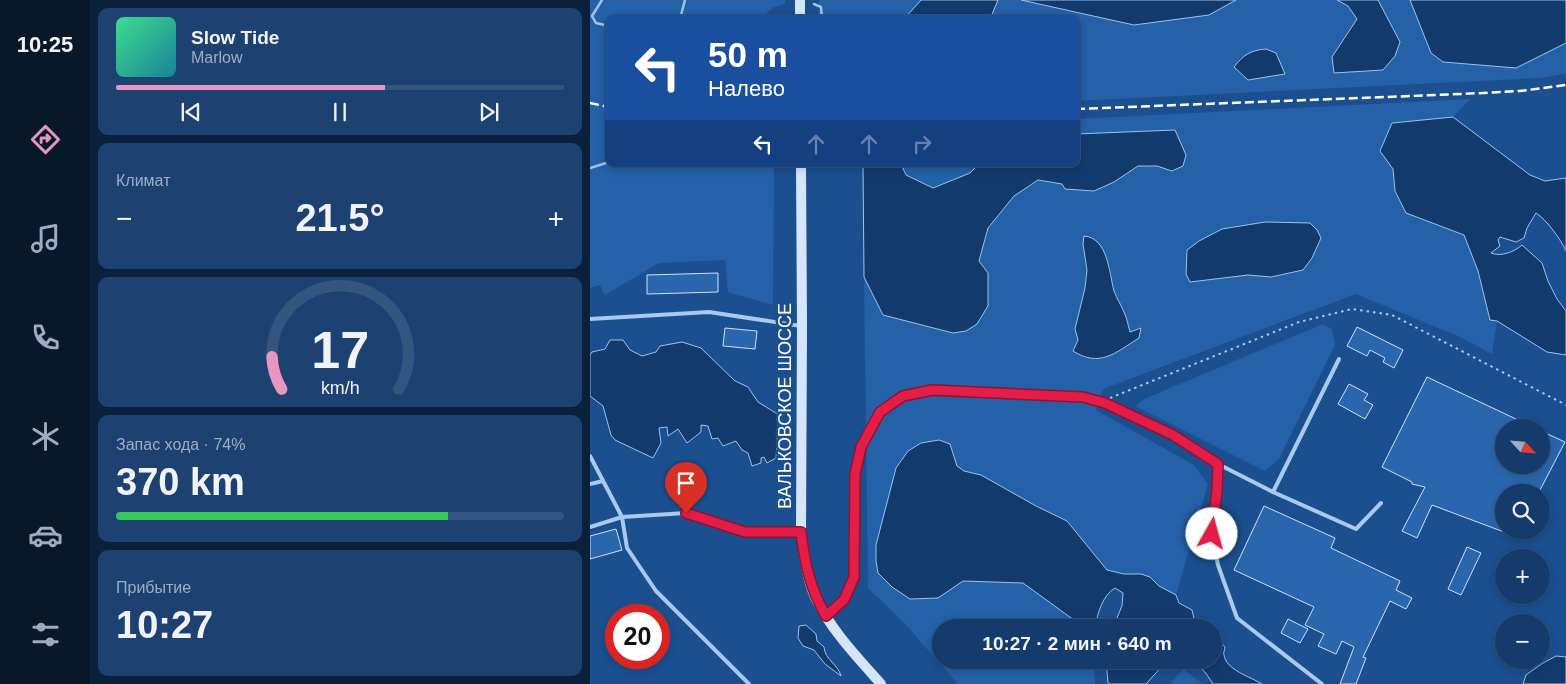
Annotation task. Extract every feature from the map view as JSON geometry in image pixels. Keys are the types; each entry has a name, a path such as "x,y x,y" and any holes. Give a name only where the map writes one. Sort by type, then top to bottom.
{"main road":[{"path":"800,0 800,15"},
{"name":"ВАЛЬКОВСКОЕ ШОССЕ","path":"801,167 801,532 808,572 815,596 826,616 881,684"}],"lane":[{"path":"590,319 709,312 802,326"},
{"path":"1273,492 1339,359"},
{"path":"826,616 844,600 854,577 855,474 861,447 880,412 903,396 932,390 1083,397 1105,403 1173,435 1218,464 1273,492 1356,529 1381,503"},
{"path":"590,456 622,517 627,548 656,591 749,684"},
{"path":"1218,464 1212,534 1218,566 1238,618 1322,684"},
{"path":"590,484 603,481"},
{"path":"590,526 622,517 686,513 745,532 801,532"}],"path":[{"path":"1105,403 1112,396 1299,322 1352,308 1392,314 1566,405"}],"shaded area":[{"path":"590,0 785,0 785,4 774,7 765,15 605,15 605,167 774,167 773,305 728,292 725,260 659,263 605,295 600,285 590,288"},
{"path":"819,0 921,0 908,15 819,15"},
{"path":"921,0 998,0 992,15 908,15"},
{"path":"998,0 1021,0 1134,25 1209,15 1236,0 1337,0 1348,6 1357,19 1332,57 1334,73 1400,42 1378,0 1410,0 1431,53 1516,68 1566,43 1566,74 1539,78 1080,101 1080,15 992,15","holes":["1241,57 1285,73 1248,80 1234,67"]},
{"path":"1021,0 1236,0 1209,15 1134,25"},
{"path":"1337,0 1378,0 1400,42 1395,56 1383,70 1334,73 1332,57 1357,19 1348,6"},
{"path":"1410,0 1566,0 1566,43 1516,68 1443,62 1431,53"},
{"path":"1266,49 1276,53 1285,74 1248,80 1234,67 1248,54"},
{"path":"1470,99 1453,117 1392,123 1380,151 1393,169 1395,191 1406,213 1464,235 1478,271 1490,319 1497,321 1492,354 1460,337 1356,294 1103,389 1096,410 1194,465 1208,484 1176,595 1159,586 1150,577 1107,570 1067,521 981,475 964,471 957,466 896,468 876,545 938,598 963,581 1023,583 1074,619 932,619 932,655 904,623 868,588 864,277 883,315 953,333 988,273 979,261 988,228 1014,196 1038,180 1062,184 1114,182 1138,166 1157,166 1172,171 1174,130 1080,134 1080,119","holes":["1265,222 1310,223 1317,230 1302,270 1271,277 1248,275 1212,279 1187,250 1199,241 1222,229","1083,244 1110,267 1114,291 1124,312 1130,332 1140,328 1085,358 1073,351 1078,340 1075,329 1085,288 1087,270"]},
{"path":"1453,117 1530,175 1545,181 1566,178 1566,251 1553,230 1536,213 1527,228 1524,238 1516,242 1500,237 1498,240 1500,246 1491,253 1507,253 1522,245 1542,263 1557,299 1566,311 1566,355 1547,352 1497,321 1490,320 1478,271 1464,235 1406,213 1395,191 1393,169 1380,151 1392,123"},
{"path":"1175,130 1186,155 1183,166 1172,171 1157,166 1138,166 1114,182 1094,191 1065,189 1062,184 1038,180 1014,196 988,228 979,261 988,273 988,306 977,324 966,331 953,333 883,315 864,277 863,167 902,167 906,175 933,188 970,173 976,167 1080,167 1080,134"},
{"path":"902,167 976,167 970,173 933,188 906,175"},
{"path":"1265,222 1310,223 1317,230 1321,238 1312,258 1303,270 1271,277 1248,275 1190,282 1186,274 1187,250 1199,241 1222,229"},
{"path":"1084,236 1092,238 1103,249 1114,291 1125,314 1130,332 1141,328 1139,338 1115,353 1099,358 1083,356 1073,351 1078,340 1075,329 1085,288 1087,270 1083,244"},
{"path":"1323,324 1332,329 1335,345 1279,459 1265,471 1135,406 1144,399"},
{"path":"610,340 623,340 630,350 642,356 656,352 660,346 682,342 701,348 735,381 748,387 758,402 779,415 776,458 767,463 764,457 761,458 761,463 752,466 748,453 742,450 736,441 723,446 718,438 712,439 708,426 701,425 701,432 687,443 678,429 668,436 667,427 659,428 661,443 653,458 615,440 611,435 603,406 590,396 590,355 592,352 605,349"},
{"path":"939,440 950,444 957,466 964,471 981,475 1067,521 1107,570 1124,574 1141,574 1150,577 1159,586 1176,595 1179,603 1192,610 1194,619 1116,619 1122,606 1123,593 1115,588 1104,600 1097,619 1073,619 1023,583 963,581 938,598 910,599 892,587 878,573 876,545 896,468 908,451 921,443"},
{"path":"806,625 816,634 817,641 824,647 841,676 825,664 814,650 803,646 798,638 799,626"},
{"path":"1222,644 1225,647 1224,655 1229,665 1262,684 1213,684 1202,669 1222,669"},
{"path":"1556,656 1566,657 1566,684 1523,684 1526,675 1534,669 1550,669 1550,659"},
{"path":"945,669 1094,669 1095,684 958,684"},
{"path":"1107,669 1160,669 1146,684 1108,683"},
{"path":"1183,669 1203,684 1170,684"}],"building":[{"path":"718,273 718,292 647,294 647,275"},
{"path":"1357,327 1403,350 1394,368 1383,362 1385,358 1370,350 1367,356 1347,346"},
{"path":"725,328 757,331 755,349 723,346"},
{"path":"1427,377 1516,419 1495,419 1495,474 1548,474 1543,484 1495,484 1495,529 1432,505 1417,538 1402,531 1425,487 1412,484 1412,482 1382,467"},
{"path":"1349,384 1368,394 1364,400 1373,405 1365,419 1338,404"},
{"path":"1550,435 1565,442 1550,471"},
{"path":"1264,506 1335,538 1331,548 1400,581 1396,590 1412,598 1406,609 1390,601 1363,657 1366,658 1356,684 1340,684 1354,647 1342,641 1336,654 1318,646 1324,634 1305,625 1314,607 1234,570"},
{"path":"616,529 622,550 590,559 590,536"},
{"path":"1467,547 1481,553 1461,595 1448,589"},
{"path":"1288,619 1308,629 1300,643 1281,633"}],"waterway":[{"path":"602,0 592,16 596,23 605,25"},
{"path":"681,15 685,0"},
{"path":"814,4 821,7 822,15"},
{"path":"590,168 605,163"}],"railway":[{"path":"1080,109 1462,94 1520,91 1566,85"},
{"path":"590,103 605,106"}],"route":[{"path":"686,513 745,532 801,532 805,564 815,596 826,616 844,600 854,577 855,474 861,447 880,412 903,396 932,390 1083,397 1105,403 1173,435 1218,464 1212,534"}]}
